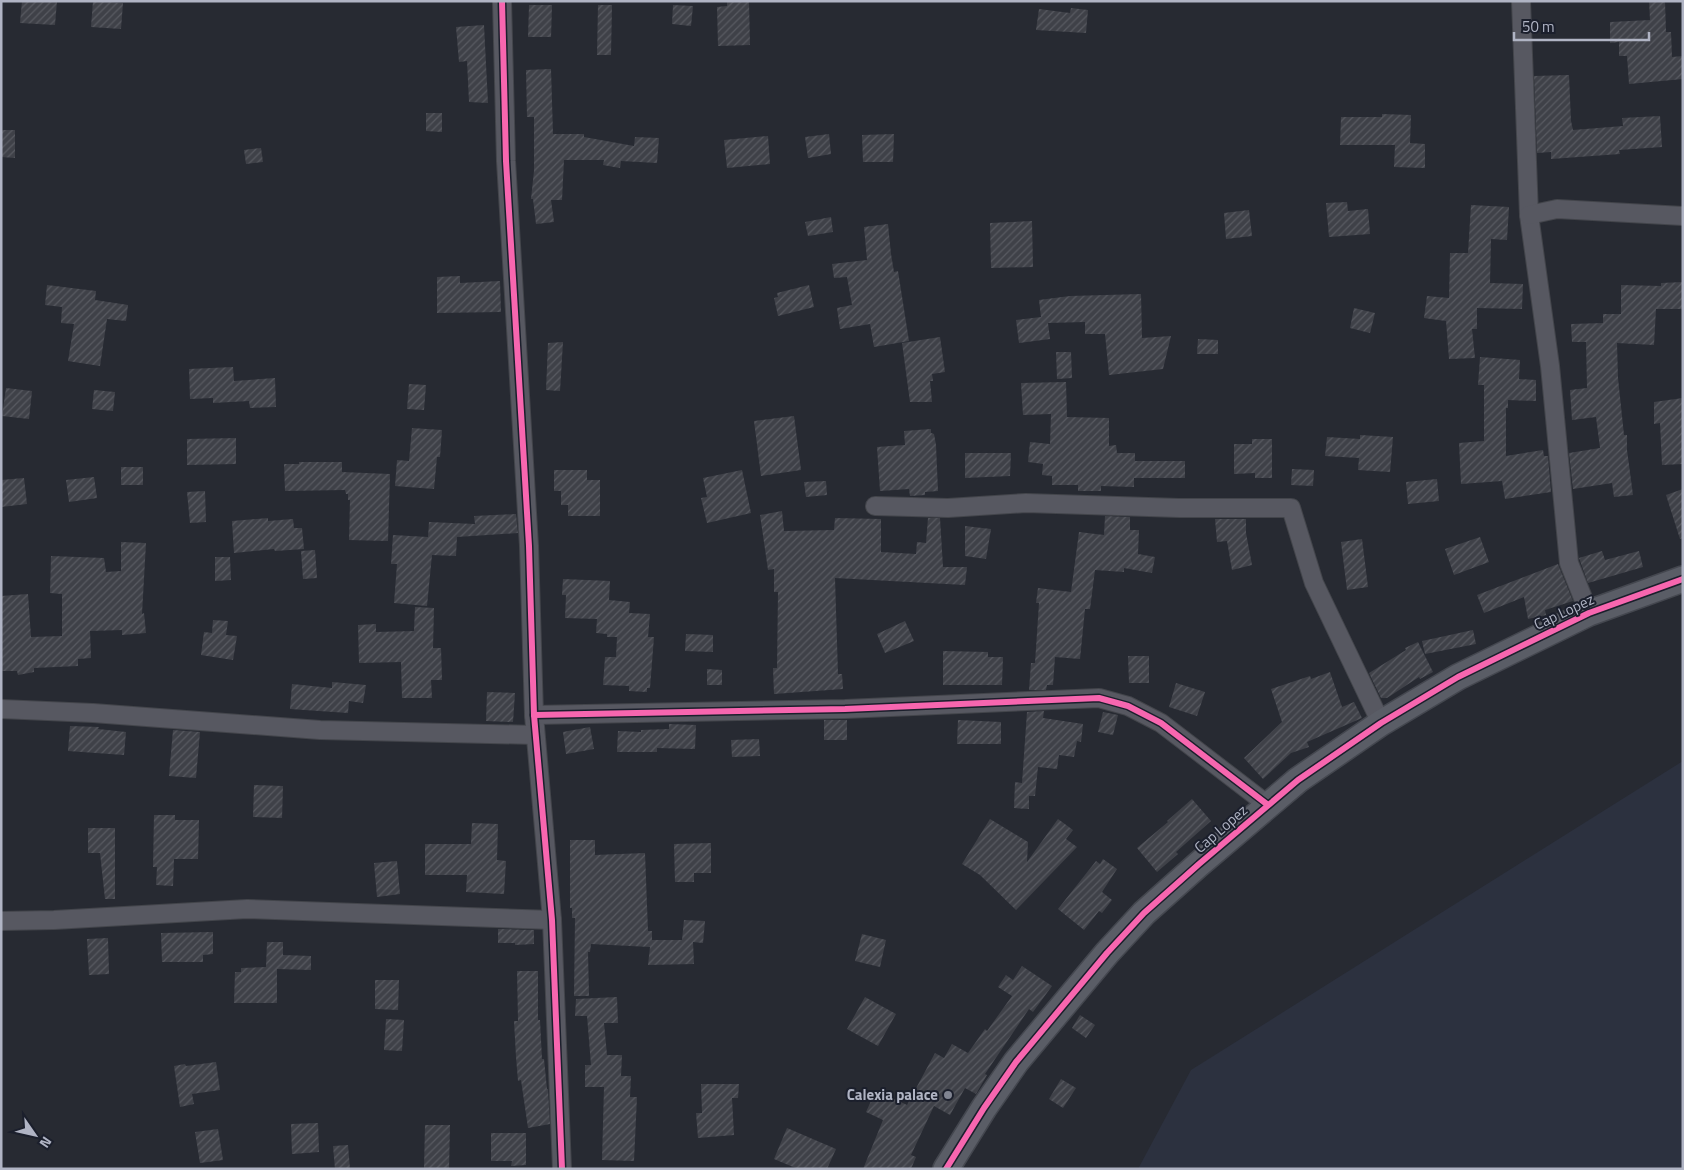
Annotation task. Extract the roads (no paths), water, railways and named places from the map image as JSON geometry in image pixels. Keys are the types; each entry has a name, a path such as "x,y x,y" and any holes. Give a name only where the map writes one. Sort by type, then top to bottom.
{"street":[{"path":"502,1 506,161 529,546 535,735 552,920 562,1169"},
{"path":"1520,1 1529,215 1550,366 1569,563 1589,613"},
{"path":"1529,215 1557,209 1683,216"},
{"path":"875,506 948,508 1026,503 1179,508 1291,508 1314,583 1381,723"},
{"name":"Cap Lopez","path":"946,1169 984,1108 1016,1062 1107,953 1144,914 1298,780 1381,723 1458,677 1589,613 1683,579"},
{"path":"534,715 845,709 1099,698 1128,706 1160,723 1268,805"},
{"path":"1,709 93,713 320,730 535,735"},
{"path":"1,921 54,920 247,909 552,920"}],"place":[{"name":"Calexia palace","path":"948,1095"}]}
